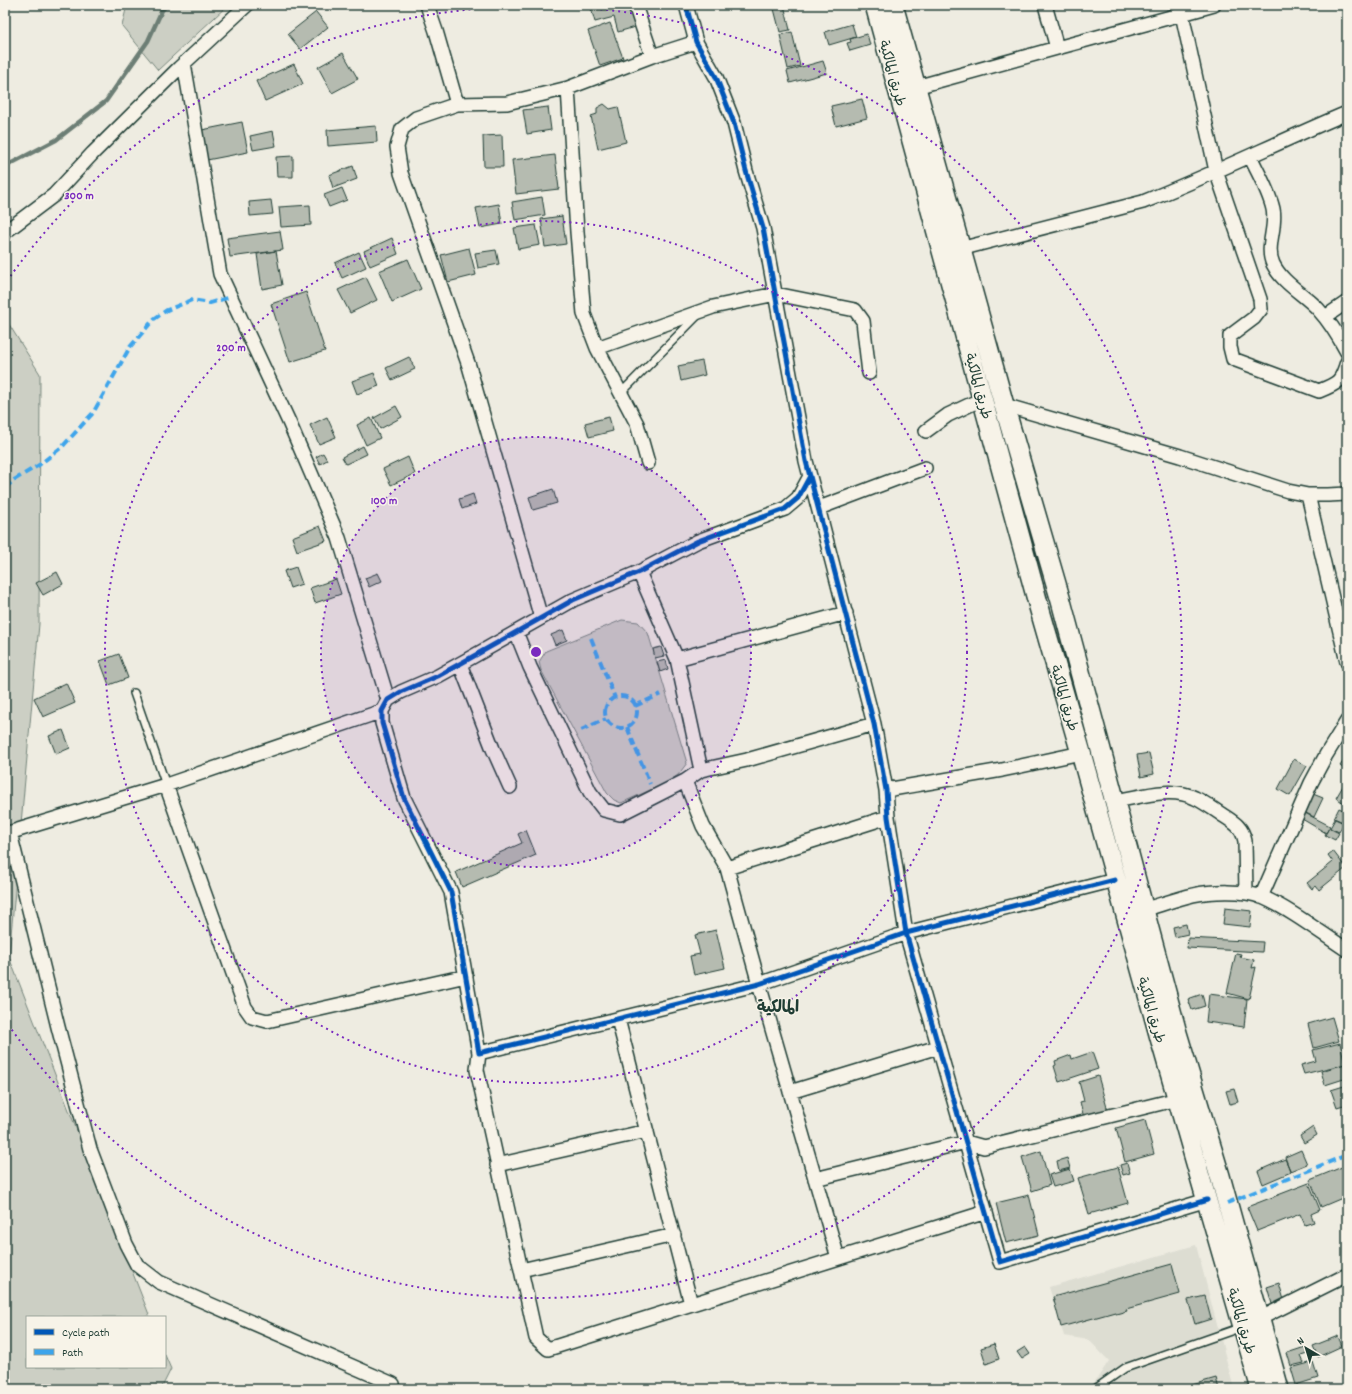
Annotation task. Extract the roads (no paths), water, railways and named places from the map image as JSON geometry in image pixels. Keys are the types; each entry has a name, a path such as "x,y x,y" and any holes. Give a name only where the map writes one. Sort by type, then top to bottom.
{"main road":[{"name":"طريق المالكية","path":"874,5 907,90 943,220 982,399 1115,880 1168,1035 1252,1323 1261,1389"},
{"name":"طريق المالكية","path":"893,5 907,90"},
{"name":"طريق المالكية","path":"943,220 960,248 1061,601 1115,801 1143,910 1168,1035 1178,1099 1211,1179 1207,1200 1252,1323 1279,1389"},
{"path":"1039,607 1061,601"}],"street":[{"path":"5,232 54,195 93,153 184,63 247,5"},
{"path":"427,5 457,104"},
{"path":"635,5 652,56"},
{"path":"686,5 696,42 716,77 734,123 746,171 764,228 806,462 874,724 886,790 888,817 906,933 1000,1262 1207,1200"},
{"path":"1045,5 1057,48"},
{"path":"907,90 1057,48 1181,10 1214,5"},
{"path":"1181,10 1216,171 1260,299 1261,309 1254,318 1230,336 1230,347 1233,359 1319,391 1335,385 1342,376 1347,362"},
{"path":"541,618 469,366 401,174 397,147 402,129 416,118 457,104 508,103 568,88 652,56 696,42"},
{"path":"184,63 220,274 289,422 339,538 385,705 382,723 404,798 451,892 479,1053 477,1070 536,1338 548,1349 986,1212"},
{"path":"568,88 584,314 597,348 637,424 648,463"},
{"path":"960,248 1143,202 1347,113"},
{"path":"1250,156 1269,196 1273,209 1274,225 1270,247 1273,264 1285,279 1310,300 1325,317 1337,333 1347,352"},
{"path":"597,348 713,307 776,294 855,310 864,321 869,374"},
{"path":"1325,317 1347,302"},
{"path":"926,431 948,415 982,399"},
{"path":"1004,405 1172,454 1288,491 1308,495 1328,496 1347,494"},
{"path":"819,508 925,468"},
{"path":"393,1384 159,1282 137,1265 126,1244 90,1149 7,834 166,785 385,705 400,692 438,676 573,600 639,572 698,541 784,509 798,498 810,476"},
{"path":"1308,495 1347,662"},
{"path":"639,572 677,660 701,770"},
{"path":"677,660 846,613"},
{"path":"516,632 530,667 590,792 604,810 620,814 685,781 701,770 747,760 874,724"},
{"path":"460,664 493,749 510,787"},
{"path":"1261,897 1311,783 1326,755 1347,722"},
{"path":"886,790 1002,770 1081,753"},
{"path":"685,781 703,826 727,868 838,1258"},
{"path":"166,785 244,1007 252,1016 267,1021 466,976"},
{"path":"1115,801 1164,793 1182,793 1194,797 1236,823 1243,833 1245,841 1246,894"},
{"path":"727,868 888,817"},
{"path":"479,1053 759,984 906,933 1115,880"},
{"path":"1143,910 1193,895 1217,892 1246,894 1261,897 1281,907 1347,950"},
{"path":"618,1019 691,1304"},
{"path":"790,1092 938,1048"},
{"path":"815,1178 966,1142 984,1147 1178,1099"},
{"path":"497,1164 647,1131"},
{"path":"521,1270 674,1235"},
{"path":"1252,1323 1347,1275"}],"lane":[{"path":"621,393 702,311"},
{"path":"134,693 166,785"},
{"path":"1095,1389 1125,1368 1252,1323"}],"waterway":[{"path":"5,169 10,164 56,140 106,101 148,41 162,10 167,5"}],"district":[{"name":"المالكية","path":"778,1006"}]}
